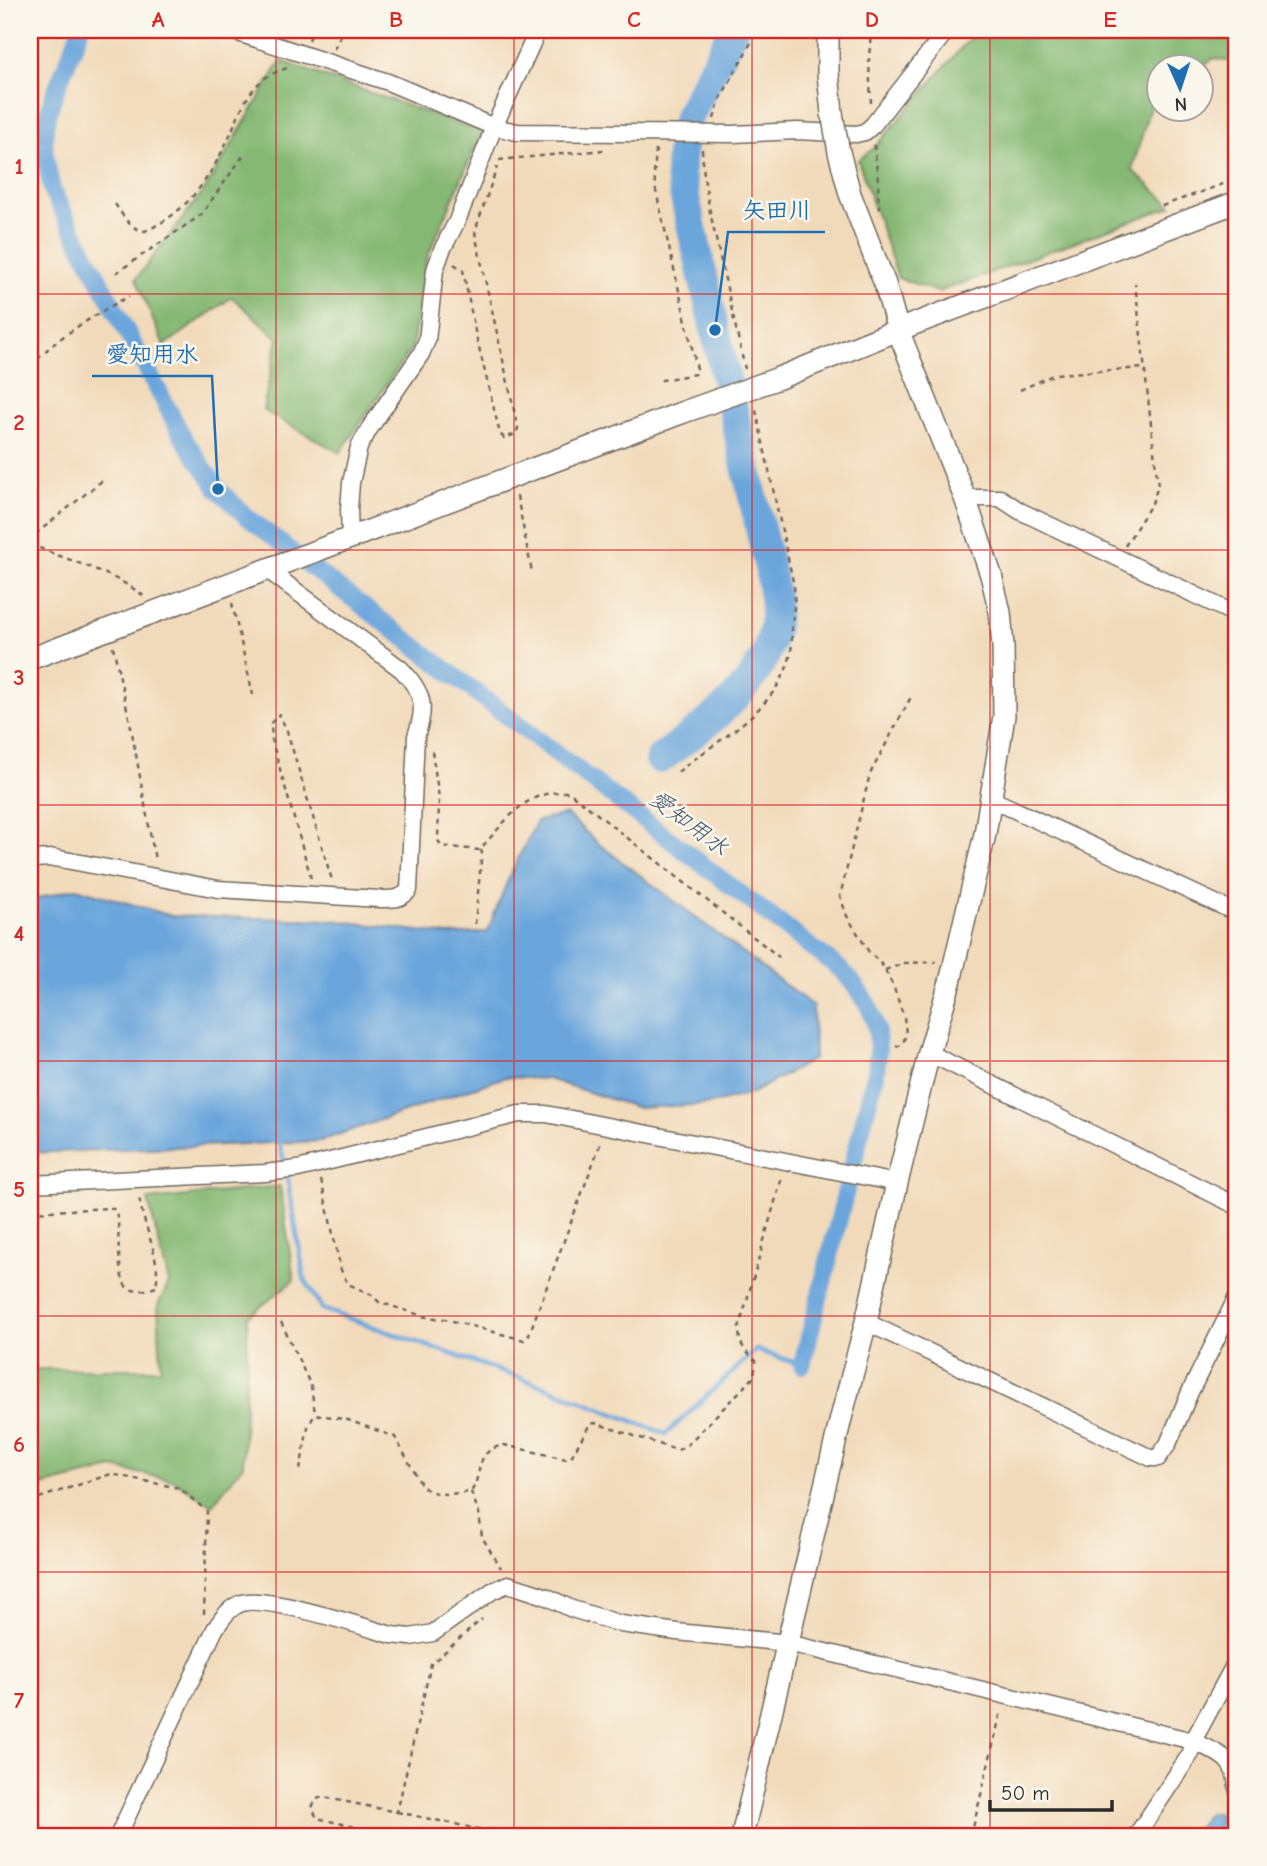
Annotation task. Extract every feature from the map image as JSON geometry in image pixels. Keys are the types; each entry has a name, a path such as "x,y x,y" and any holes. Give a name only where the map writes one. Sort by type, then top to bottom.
{"street":[{"path":"229,30 388,82 494,127 517,132 674,133 865,132 947,30"},
{"path":"350,540 351,483 359,447 421,354 427,340 435,270 492,156 494,127 538,30"},
{"path":"742,1836 897,1183 985,834 1004,716 1000,612 991,575 965,498 898,330 884,284 850,194 832,113 828,30"},
{"path":"30,659 779,378 898,330 1237,202"},
{"path":"965,498 1000,498 1020,511 1237,614"},
{"path":"30,859 55,858 241,892 399,899 409,890 416,736 423,717 421,698 415,684 401,670 276,567"},
{"path":"989,798 1237,913"},
{"path":"929,1053 1237,1206"},
{"path":"30,1184 265,1173 298,1169 519,1114 546,1114 897,1183"},
{"path":"866,1322 1151,1458 1158,1458 1168,1444 1190,1392 1237,1297"},
{"path":"118,1836 215,1629 231,1609 254,1601 410,1637 433,1633 492,1591 508,1584 545,1596 572,1609 621,1624 788,1643 1193,1741 1234,1754 1237,1788"},
{"path":"1136,1836 1191,1753 1193,1741 1237,1660"}],"path":[{"path":"115,204 131,226 138,231 145,231 187,204 209,175 248,97 266,78 298,62 313,30"},
{"path":"329,61 343,30"},
{"path":"748,378 704,177 702,150 719,101 758,30"},
{"path":"440,258 463,270 500,434 505,438 516,434 518,428 475,231 482,217 492,156 615,148 621,146 622,132"},
{"path":"655,143 656,191 698,369 695,374 657,381"},
{"path":"116,274 201,215 243,156"},
{"path":"1162,206 1237,179"},
{"path":"1118,557 1141,522 1158,485 1135,283"},
{"path":"30,377 37,361 47,349 99,312 129,296"},
{"path":"1020,390 1055,374 1144,368"},
{"path":"678,772 760,708 782,677 790,658 794,586 754,405"},
{"path":"514,477 533,572"},
{"path":"104,479 32,537 30,543 86,564 128,584 144,597 155,612"},
{"path":"228,586 253,695"},
{"path":"109,629 131,727 157,877"},
{"path":"896,1047 903,1044 906,1033 904,1017 894,988 885,970 869,952 842,905 840,896 870,774 911,697"},
{"path":"317,895 272,741 271,723 279,714 287,732 337,896"},
{"path":"423,717 438,777 438,840 441,846 482,851 475,924"},
{"path":"479,850 527,800 545,793 569,792 779,957"},
{"path":"885,970 905,963 932,961 954,965"},
{"path":"320,1164 320,1179 341,1270 348,1283 372,1295 379,1302 426,1317 445,1319 524,1340 528,1337 607,1126"},
{"path":"471,1492 479,1464 487,1452 495,1447 504,1445 529,1449 566,1459 572,1457 590,1424 595,1423 678,1450 687,1445 754,1377 756,1361 743,1349 739,1328 788,1161"},
{"path":"30,1212 112,1208 118,1221 121,1278 131,1290 147,1290 156,1287 156,1258 148,1239 139,1199 138,1178"},
{"path":"281,1322 311,1386 315,1414 308,1427 300,1469"},
{"path":"315,1414 348,1420 394,1437 422,1486 428,1491 440,1494 471,1492"},
{"path":"30,1494 39,1498 111,1474 178,1488 207,1511 204,1623 215,1629"},
{"path":"471,1492 479,1513 482,1537 508,1584"},
{"path":"397,1812 431,1664 485,1617"},
{"path":"971,1836 1006,1695"},
{"path":"393,1836 317,1818 312,1808 315,1800 322,1797 478,1829 542,1836"}],"green space":[{"path":"977,30 1237,30 1237,63 1214,58 1214,52 1144,52 1146,122 1132,170 1172,206 938,292 898,278 858,160 874,148"},
{"path":"281,61 482,132 426,260 412,347 340,453 263,410 278,338 232,297 164,346 136,279 205,189"},
{"path":"280,1186 294,1280 248,1317 243,1465 212,1505 173,1480 113,1468 38,1487 30,1484 30,1369 161,1369 158,1305 169,1283 148,1200"}],"water":[{"path":"566,814 600,845 813,1006 814,1059 752,1093 710,1104 638,1108 548,1079 505,1077 320,1141 30,1153 31,900 76,888 172,916 332,920 449,935 487,932 510,875 537,821"},
{"path":"1208,1813 1219,1813 1218,1836 1191,1836"}],"waterway":[{"name":"愛知用水","path":"80,30 45,128 45,153 53,193 184,439 218,489 246,516 311,567 840,969 867,1004 873,1016 878,1041 876,1072 802,1365"},
{"path":"660,759 717,715 750,680 763,660 771,638 775,614 771,576 680,176 681,152 688,117 733,30"},
{"path":"277,1136 285,1164 304,1278 322,1309 543,1386 666,1434 756,1350 802,1365"}],"place":[{"name":"矢田川","path":"715,330"},
{"name":"愛知用水","path":"218,489"}]}
